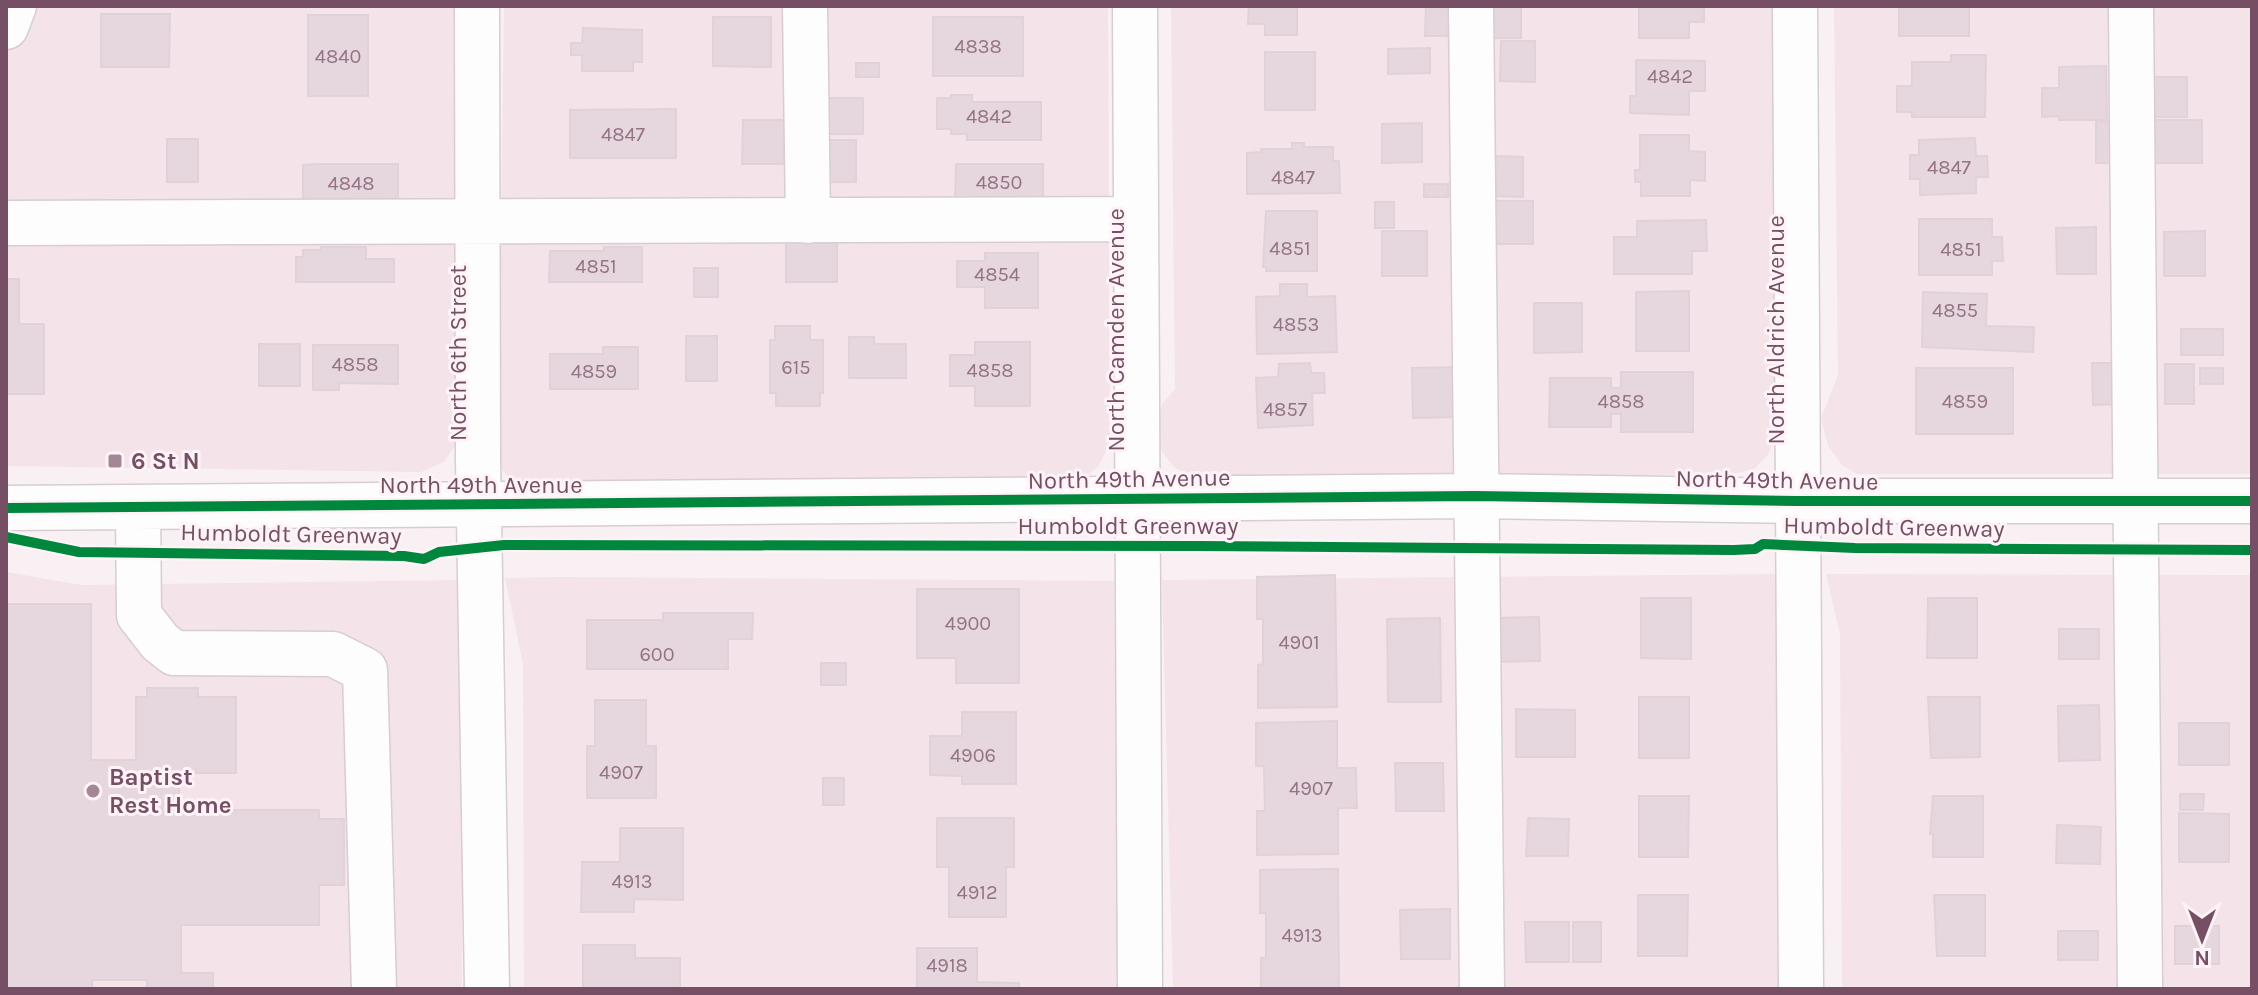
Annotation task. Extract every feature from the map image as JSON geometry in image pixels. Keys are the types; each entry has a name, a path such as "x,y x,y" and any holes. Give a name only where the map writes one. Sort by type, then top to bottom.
{"street":[{"path":"6,27 14,6"},
{"name":"North 6th Street","path":"477,6 478,506 487,989"},
{"path":"805,6 808,221"},
{"name":"North Camden Avenue","path":"1135,6 1140,989"},
{"path":"1471,6 1482,989"},
{"name":"North Aldrich Avenue","path":"1795,6 1801,989"},
{"path":"2131,6 2140,989"},
{"path":"6,223 1136,219"},
{"name":"North 49th Avenue","path":"6,508 1476,496 1797,501 2252,501"},
{"path":"138,508 139,615 160,642 174,653 333,654 365,670 374,989"}],"shaded area":[{"path":"6,6 455,6 460,438 444,462 421,472 6,466"},
{"path":"504,6 1108,6 1110,444 1098,466 1086,476 525,484 508,478 498,462"},
{"path":"1171,6 1773,6 1777,431 1768,455 1754,469 1732,474 1195,480 1174,467 1160,449 1157,423 1162,404 1175,389"},
{"path":"1834,6 2252,6 2252,474 1857,474 1842,465 1828,446 1821,418 1838,375"},
{"path":"6,572 82,585 463,580 462,989 6,989"},
{"path":"1781,574 1786,989 1173,989 1162,580"},
{"path":"1826,574 2252,575 2252,989 1842,989 1840,634"},
{"path":"505,578 1114,581 1119,989 524,989 523,664"}],"building":[{"path":"1249,6 1297,6 1297,35 1265,35 1265,24 1248,24"},
{"path":"1426,6 1459,6 1459,36 1425,36"},
{"path":"1491,6 1521,6 1521,38 1491,38"},
{"path":"1639,6 1704,6 1704,22 1689,22 1689,38 1639,38"},
{"path":"1899,6 1969,6 1969,36 1899,36"},
{"path":"101,14 170,14 169,67 101,67"},
{"path":"308,15 368,15 368,96 308,96"},
{"path":"713,17 771,17 771,67 713,66"},
{"path":"933,17 1023,17 1023,76 933,76"},
{"path":"583,28 642,30 642,62 633,62 633,71 582,71 582,55 571,55 571,43 582,43"},
{"path":"1501,41 1535,41 1535,82 1500,81"},
{"path":"1430,48 1430,73 1388,74 1388,49"},
{"path":"1265,52 1315,52 1315,110 1265,110"},
{"path":"1951,55 1986,55 1985,117 1912,117 1912,112 1897,112 1897,86 1912,86 1912,62 1951,62"},
{"path":"1636,60 1705,61 1705,91 1689,91 1689,115 1630,113 1630,96 1636,96"},
{"path":"856,63 879,63 879,77 856,77"},
{"path":"2106,66 2107,120 2042,117 2042,88 2059,88 2059,67"},
{"path":"2153,77 2187,77 2187,117 2153,117"},
{"path":"951,95 972,95 972,102 1041,102 1041,140 967,140 967,134 951,134 951,129 937,129 937,98 951,98"},
{"path":"822,98 863,98 863,134 822,134"},
{"path":"676,109 676,158 570,158 570,110"},
{"path":"743,120 784,120 784,164 742,164"},
{"path":"2154,120 2202,120 2202,163 2154,163"},
{"path":"2096,122 2122,122 2122,163 2096,163"},
{"path":"1422,123 1422,162 1382,163 1382,124"},
{"path":"1640,135 1689,135 1689,151 1705,152 1705,181 1690,180 1690,196 1641,196 1641,182 1635,182 1635,170 1640,170"},
{"path":"1975,138 1976,156 1987,156 1988,177 1976,177 1976,193 1920,195 1920,179 1910,179 1910,155 1919,155 1919,140"},
{"path":"167,139 198,139 198,182 167,182"},
{"path":"821,140 856,140 856,182 821,182"},
{"path":"1292,143 1304,143 1304,147 1333,147 1333,161 1339,161 1340,193 1247,194 1247,153 1261,152 1261,149 1292,149"},
{"path":"1494,156 1523,157 1523,197 1493,196"},
{"path":"398,164 398,202 303,201 303,165"},
{"path":"956,164 1043,164 1043,199 955,199"},
{"path":"1424,184 1448,184 1448,197 1424,197"},
{"path":"1493,201 1533,201 1533,244 1492,244"},
{"path":"1375,202 1394,202 1394,228 1375,228"},
{"path":"1266,211 1317,211 1317,271 1266,271 1263,267"},
{"path":"1919,219 1992,219 1992,237 2002,237 2003,261 1992,261 1992,275 1919,275"},
{"path":"1706,220 1707,251 1692,251 1692,274 1614,274 1614,237 1637,237 1637,221"},
{"path":"2096,227 2096,274 2057,274 2056,228"},
{"path":"1382,231 1427,231 1427,276 1382,276"},
{"path":"2205,231 2205,276 2164,276 2164,232"},
{"path":"786,235 837,235 837,282 786,282"},
{"path":"321,247 366,247 366,259 394,259 394,282 296,282 296,257 303,257 303,250 321,250"},
{"path":"604,247 642,247 642,282 549,282 550,251 604,251"},
{"path":"985,253 1038,253 1038,308 985,308 985,287 957,287 957,261 985,261"},
{"path":"694,268 718,268 718,297 694,297"},
{"path":"6,279 19,279 19,324 44,324 44,394 6,394"},
{"path":"1280,284 1307,284 1307,297 1335,296 1337,352 1257,354 1256,297 1280,296"},
{"path":"1689,291 1689,351 1636,351 1636,292"},
{"path":"1923,292 1987,294 1986,326 2034,327 2033,352 1922,347"},
{"path":"1534,303 1582,303 1582,352 1534,353"},
{"path":"775,326 810,326 810,340 823,340 823,393 820,393 820,406 776,406 776,393 770,393 770,340 775,340"},
{"path":"2181,329 2223,329 2223,355 2181,355"},
{"path":"686,336 717,336 717,381 686,381"},
{"path":"849,337 874,337 874,344 906,344 906,378 849,378"},
{"path":"975,342 1030,342 1030,406 975,406 975,386 950,386 950,355 975,355"},
{"path":"259,344 300,344 300,386 259,386"},
{"path":"313,345 398,345 398,384 339,383 339,390 313,390"},
{"path":"603,347 638,347 638,389 550,389 550,354 603,354"},
{"path":"1310,363 1311,373 1324,373 1325,393 1312,393 1313,425 1258,428 1256,378 1278,377 1279,364"},
{"path":"2092,363 2123,363 2123,404 2093,405"},
{"path":"2165,364 2194,364 2194,404 2165,404"},
{"path":"1463,367 1464,417 1413,418 1412,368"},
{"path":"1916,368 2013,368 2013,434 1916,434"},
{"path":"2200,368 2223,368 2223,384 2200,384"},
{"path":"1621,372 1693,372 1693,432 1621,432 1621,414 1611,414 1611,427 1549,427 1550,378 1611,378 1611,388 1621,388"},
{"path":"1335,575 1337,707 1258,708 1258,665 1263,664 1263,619 1257,619 1257,577"},
{"path":"917,589 1019,589 1019,683 956,683 956,658 917,658"},
{"path":"1641,598 1691,598 1691,659 1641,658"},
{"path":"1928,598 1977,598 1977,658 1927,658"},
{"name":"Baptist Rest Home","path":"6,604 91,604 91,760 136,760 136,697 147,697 147,688 198,688 198,697 236,697 236,773 179,773 179,810 319,810 319,819 344,819 344,885 319,885 319,925 181,925 181,973 213,973 213,989 147,989 147,980 92,980 92,989 6,989"},
{"path":"663,613 753,613 752,639 728,639 728,669 587,669 587,620 663,620"},
{"path":"1539,617 1540,661 1495,662 1495,618"},
{"path":"1440,618 1441,702 1388,702 1387,619"},
{"path":"2059,629 2099,629 2099,659 2059,659"},
{"path":"821,663 846,663 846,685 821,685"},
{"path":"1639,697 1689,697 1689,758 1639,758"},
{"path":"1928,697 1980,697 1980,757 1931,758"},
{"path":"595,700 646,700 646,746 656,746 656,798 587,798 587,746 595,746"},
{"path":"2099,705 2100,760 2059,761 2058,706"},
{"path":"1516,709 1575,710 1575,757 1516,757"},
{"path":"962,712 1016,712 1016,784 962,784 962,776 930,775 930,736 962,736"},
{"path":"1337,721 1337,768 1356,768 1357,808 1338,808 1338,854 1257,855 1257,811 1265,811 1264,766 1256,766 1256,723"},
{"path":"2179,723 2229,723 2229,765 2179,765"},
{"path":"1395,763 1443,763 1444,811 1396,811"},
{"path":"823,778 844,778 844,805 823,805"},
{"path":"2180,794 2204,794 2203,810 2180,810"},
{"path":"1639,796 1689,796 1688,857 1639,857"},
{"path":"1933,796 1983,796 1983,857 1933,857 1933,834 1930,834"},
{"path":"2179,813 2229,814 2229,862 2179,862"},
{"path":"937,818 1014,818 1014,867 1006,867 1006,917 949,917 949,867 937,867"},
{"path":"1528,818 1569,819 1568,856 1526,856"},
{"path":"2057,825 2101,827 2100,864 2056,863"},
{"path":"620,828 683,828 683,900 634,899 634,912 581,912 582,862 620,862"},
{"path":"1338,869 1339,989 1261,989 1261,958 1266,958 1266,913 1260,913 1260,870"},
{"path":"1638,895 1688,895 1687,956 1638,956"},
{"path":"1934,895 1985,895 1985,956 1937,956"},
{"path":"1450,909 1450,959 1401,959 1400,910"},
{"path":"1525,922 1569,922 1569,962 1526,962"},
{"path":"1573,922 1601,922 1601,962 1573,962"},
{"path":"2175,926 2219,926 2219,964 2175,964"},
{"path":"2058,931 2098,931 2098,960 2058,960"},
{"path":"583,945 635,945 635,958 680,958 680,989 583,988"},
{"path":"917,948 977,948 977,982 1019,983 1019,989 917,989"}],"cycle path":[{"name":"Humboldt Greenway","path":"6,508 1476,496 1797,501 2252,501"},
{"name":"Humboldt Greenway","path":"6,537 79,552 404,556 424,559 439,552 504,545 1734,550 1755,549 1763,544 1855,548 2252,550"}],"place":[{"name":"6 St N","path":"115,461"},
{"name":"Baptist Rest Home","path":"93,791"}]}
